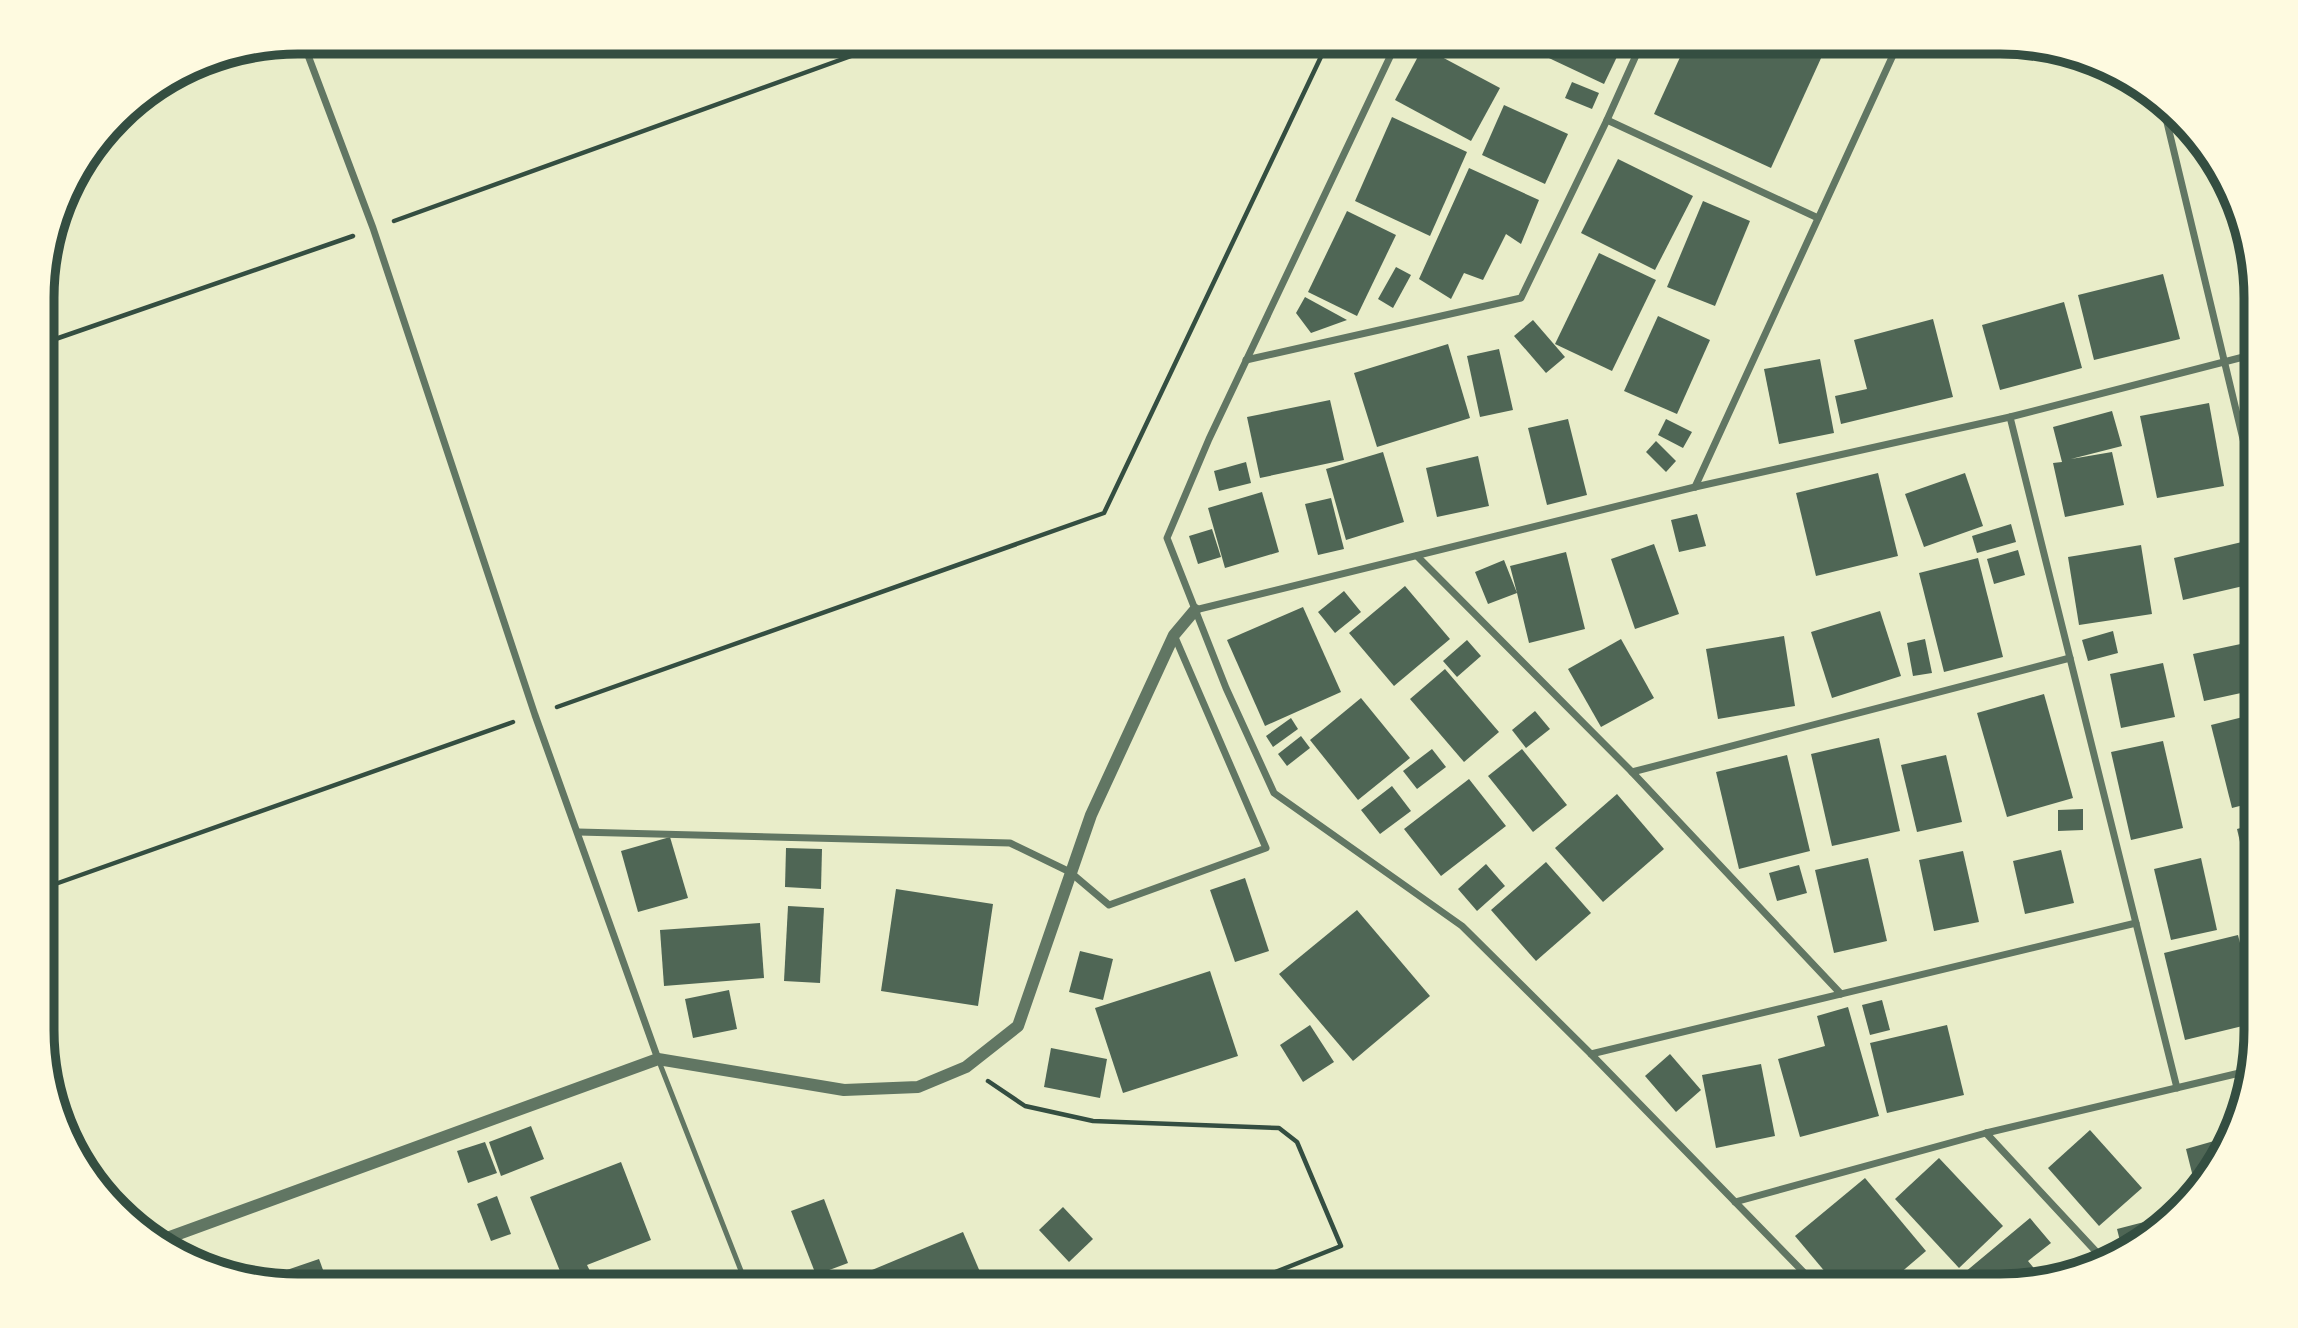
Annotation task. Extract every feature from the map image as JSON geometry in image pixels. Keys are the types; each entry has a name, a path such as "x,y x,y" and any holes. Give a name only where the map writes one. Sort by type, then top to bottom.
{"street":[{"path":"308,54 373,228 535,715 658,1059"},
{"path":"1391,54 1209,439 1167,538 1226,688 1274,793 1462,926 1804,1273"},
{"path":"1246,360 1521,298 1637,54"},
{"path":"1695,487 1893,54"},
{"path":"1607,120 1818,218"},
{"path":"2167,121 2243,439"},
{"path":"170,1237 658,1059 844,1090 918,1087 966,1067 1018,1026 1091,815 1174,635 1195,610 1695,487 2010,417 2243,357"},
{"path":"2010,417 2177,1087"},
{"path":"1417,556 1632,772 1841,994"},
{"path":"578,832 1010,843 1070,872 1109,905 1266,848 1174,635"},
{"path":"1632,772 2070,659"},
{"path":"1591,1054 2136,923"},
{"path":"1735,1202 1986,1133 2240,1073"},
{"path":"1986,1133 2098,1253"}],"lane":[{"path":"658,1059 742,1274"}],"path":[{"path":"54,340 857,54"},
{"path":"54,884 1104,513 1322,54"},
{"path":"966,1067 1025,1106 1093,1121 1279,1128 1297,1142 1341,1246 1272,1273"}],"building":[{"path":"1419,54 1436,54 1500,88 1471,141 1395,100"},
{"path":"1540,54 1618,54 1604,84"},
{"path":"1682,54 1822,56 1771,168 1654,114"},
{"path":"1572,82 1599,93 1592,109 1565,98"},
{"path":"1504,105 1568,134 1545,184 1482,155"},
{"path":"1392,117 1467,152 1430,236 1355,201"},
{"path":"1618,159 1693,196 1655,270 1581,233"},
{"path":"1469,168 1539,200 1521,244 1506,234 1483,280 1464,273 1451,299 1419,279"},
{"path":"1703,201 1750,221 1715,306 1667,287"},
{"path":"1347,211 1396,235 1357,316 1308,292"},
{"path":"1599,253 1656,280 1612,371 1555,344"},
{"path":"1396,267 1411,275 1393,308 1378,299"},
{"path":"2163,274 2180,339 2094,360 2078,295"},
{"path":"1305,297 1347,320 1311,333 1296,313"},
{"path":"2064,302 2082,368 2000,390 1982,325"},
{"path":"1658,316 1710,340 1677,414 1624,391"},
{"path":"1933,319 1953,397 1841,424 1835,396 1867,389 1854,340"},
{"path":"1533,320 1565,357 1546,373 1514,336"},
{"path":"1448,344 1470,418 1377,447 1354,373"},
{"path":"1499,349 1513,410 1480,417 1467,356"},
{"path":"1820,359 1834,433 1779,444 1764,369"},
{"path":"1330,400 1344,460 1260,478 1247,417"},
{"path":"2209,403 2224,486 2157,498 2140,416"},
{"path":"2112,411 2122,446 2071,459 2112,452 2124,505 2065,517 2053,463 2062,462 2053,427"},
{"path":"1568,419 1587,495 1547,505 1528,428"},
{"path":"1666,419 1692,432 1683,448 1658,435"},
{"path":"1656,441 1676,461 1666,472 1646,452"},
{"path":"1383,452 1404,522 1346,540 1326,469"},
{"path":"1478,456 1489,506 1437,517 1426,468"},
{"path":"1246,462 1251,483 1219,491 1214,471"},
{"path":"1878,473 1898,556 1816,576 1796,493"},
{"path":"1965,473 1983,526 1924,547 1905,494"},
{"path":"1262,492 1279,552 1225,568 1208,508"},
{"path":"1331,498 1344,549 1318,555 1305,504"},
{"path":"1697,514 1706,546 1679,552 1671,520"},
{"path":"2011,524 2016,542 1977,553 1972,536"},
{"path":"1212,529 1221,557 1198,564 1189,536"},
{"path":"2242,542 2243,586 2183,600 2174,558"},
{"path":"1654,544 1679,614 1635,629 1611,559"},
{"path":"2141,545 2152,614 2079,625 2068,557"},
{"path":"2018,550 2025,575 1994,584 1987,559"},
{"path":"1566,552 1585,629 1529,643 1510,566"},
{"path":"1978,558 2003,657 1944,672 1919,573"},
{"path":"1504,560 1517,593 1488,604 1475,572"},
{"path":"1405,586 1450,639 1394,686 1349,633"},
{"path":"1344,591 1361,612 1335,633 1318,612"},
{"path":"1303,607 1341,692 1265,726 1227,640"},
{"path":"1880,611 1901,676 1832,698 1811,632"},
{"path":"2113,631 2118,653 2088,661 2082,640"},
{"path":"1784,636 1795,706 1718,719 1706,649"},
{"path":"1621,639 1654,698 1601,727 1568,669"},
{"path":"1925,639 1932,673 1913,676 1907,643"},
{"path":"1467,640 1481,656 1457,677 1443,661"},
{"path":"2243,644 2243,693 2204,701 2193,654"},
{"path":"2163,663 2175,717 2121,728 2110,674"},
{"path":"1445,669 1499,732 1464,762 1410,699"},
{"path":"2044,694 2073,798 2007,817 1977,713"},
{"path":"1361,698 1410,758 1358,800 1310,740"},
{"path":"1535,711 1550,729 1526,748 1512,730"},
{"path":"2243,717 2243,805 2232,808 2211,725"},
{"path":"1291,718 1298,729 1273,747 1266,736"},
{"path":"1301,736 1310,748 1287,766 1278,754"},
{"path":"1879,738 1900,831 1832,846 1811,754"},
{"path":"2163,741 2183,828 2131,840 2111,752"},
{"path":"1432,749 1446,767 1417,789 1403,771"},
{"path":"1522,749 1567,805 1533,832 1488,776"},
{"path":"1787,755 1810,851 1739,869 1716,772"},
{"path":"1946,755 1962,822 1917,832 1901,765"},
{"path":"1469,779 1506,826 1441,876 1404,829"},
{"path":"1392,786 1411,811 1380,834 1361,810"},
{"path":"1617,794 1664,849 1603,902 1555,848"},
{"path":"2083,809 2083,830 2058,831 2058,810"},
{"path":"2243,827 2243,855 2237,829"},
{"path":"670,837 688,898 638,912 621,851"},
{"path":"786,848 822,849 821,889 785,887"},
{"path":"2061,850 2074,903 2025,914 2013,861"},
{"path":"1963,851 1979,922 1934,931 1919,860"},
{"path":"1868,858 1887,941 1834,953 1815,870"},
{"path":"2201,858 2217,930 2171,940 2154,869"},
{"path":"1546,862 1591,913 1536,961 1491,910"},
{"path":"1486,864 1505,886 1477,911 1458,889"},
{"path":"1799,865 1807,893 1777,901 1769,873"},
{"path":"1245,878 1269,951 1235,962 1210,890"},
{"path":"896,889 993,904 978,1006 881,991"},
{"path":"788,906 824,908 820,983 784,981"},
{"path":"1357,910 1430,996 1353,1061 1279,974"},
{"path":"760,923 764,978 664,986 660,930"},
{"path":"2238,935 2243,955 2243,1026 2185,1040 2164,953"},
{"path":"1080,951 1113,959 1103,1000 1069,992"},
{"path":"1210,971 1238,1056 1123,1093 1095,1008"},
{"path":"729,990 737,1029 693,1038 685,999"},
{"path":"1882,1000 1890,1030 1870,1035 1862,1005"},
{"path":"1848,1007 1879,1116 1800,1137 1778,1059 1825,1046 1817,1016"},
{"path":"1310,1025 1334,1062 1303,1082 1280,1045"},
{"path":"1947,1025 1964,1095 1887,1113 1870,1043"},
{"path":"1051,1048 1107,1059 1100,1098 1044,1087"},
{"path":"1670,1054 1701,1090 1676,1112 1645,1076"},
{"path":"1761,1064 1775,1136 1716,1148 1702,1075"},
{"path":"531,1126 544,1159 501,1176 489,1142"},
{"path":"2090,1130 2142,1188 2099,1226 2048,1168"},
{"path":"2217,1140 2193,1178 2186,1149"},
{"path":"485,1142 497,1173 468,1183 457,1151"},
{"path":"1939,1158 2003,1226 1959,1268 1895,1199"},
{"path":"621,1162 651,1240 587,1265 590,1271 583,1274 561,1274 530,1197"},
{"path":"1865,1178 1926,1251 1900,1273 1826,1273 1795,1236"},
{"path":"497,1196 511,1234 491,1241 477,1204"},
{"path":"824,1199 848,1263 815,1274 791,1211"},
{"path":"1063,1207 1093,1239 1069,1262 1039,1230"},
{"path":"2030,1218 2051,1243 2028,1261 2036,1270 1964,1273"},
{"path":"2148,1221 2149,1223 2120,1242 2117,1229"},
{"path":"963,1232 981,1274 874,1274 872,1270"},
{"path":"319,1259 325,1274 298,1274 281,1272"}]}
